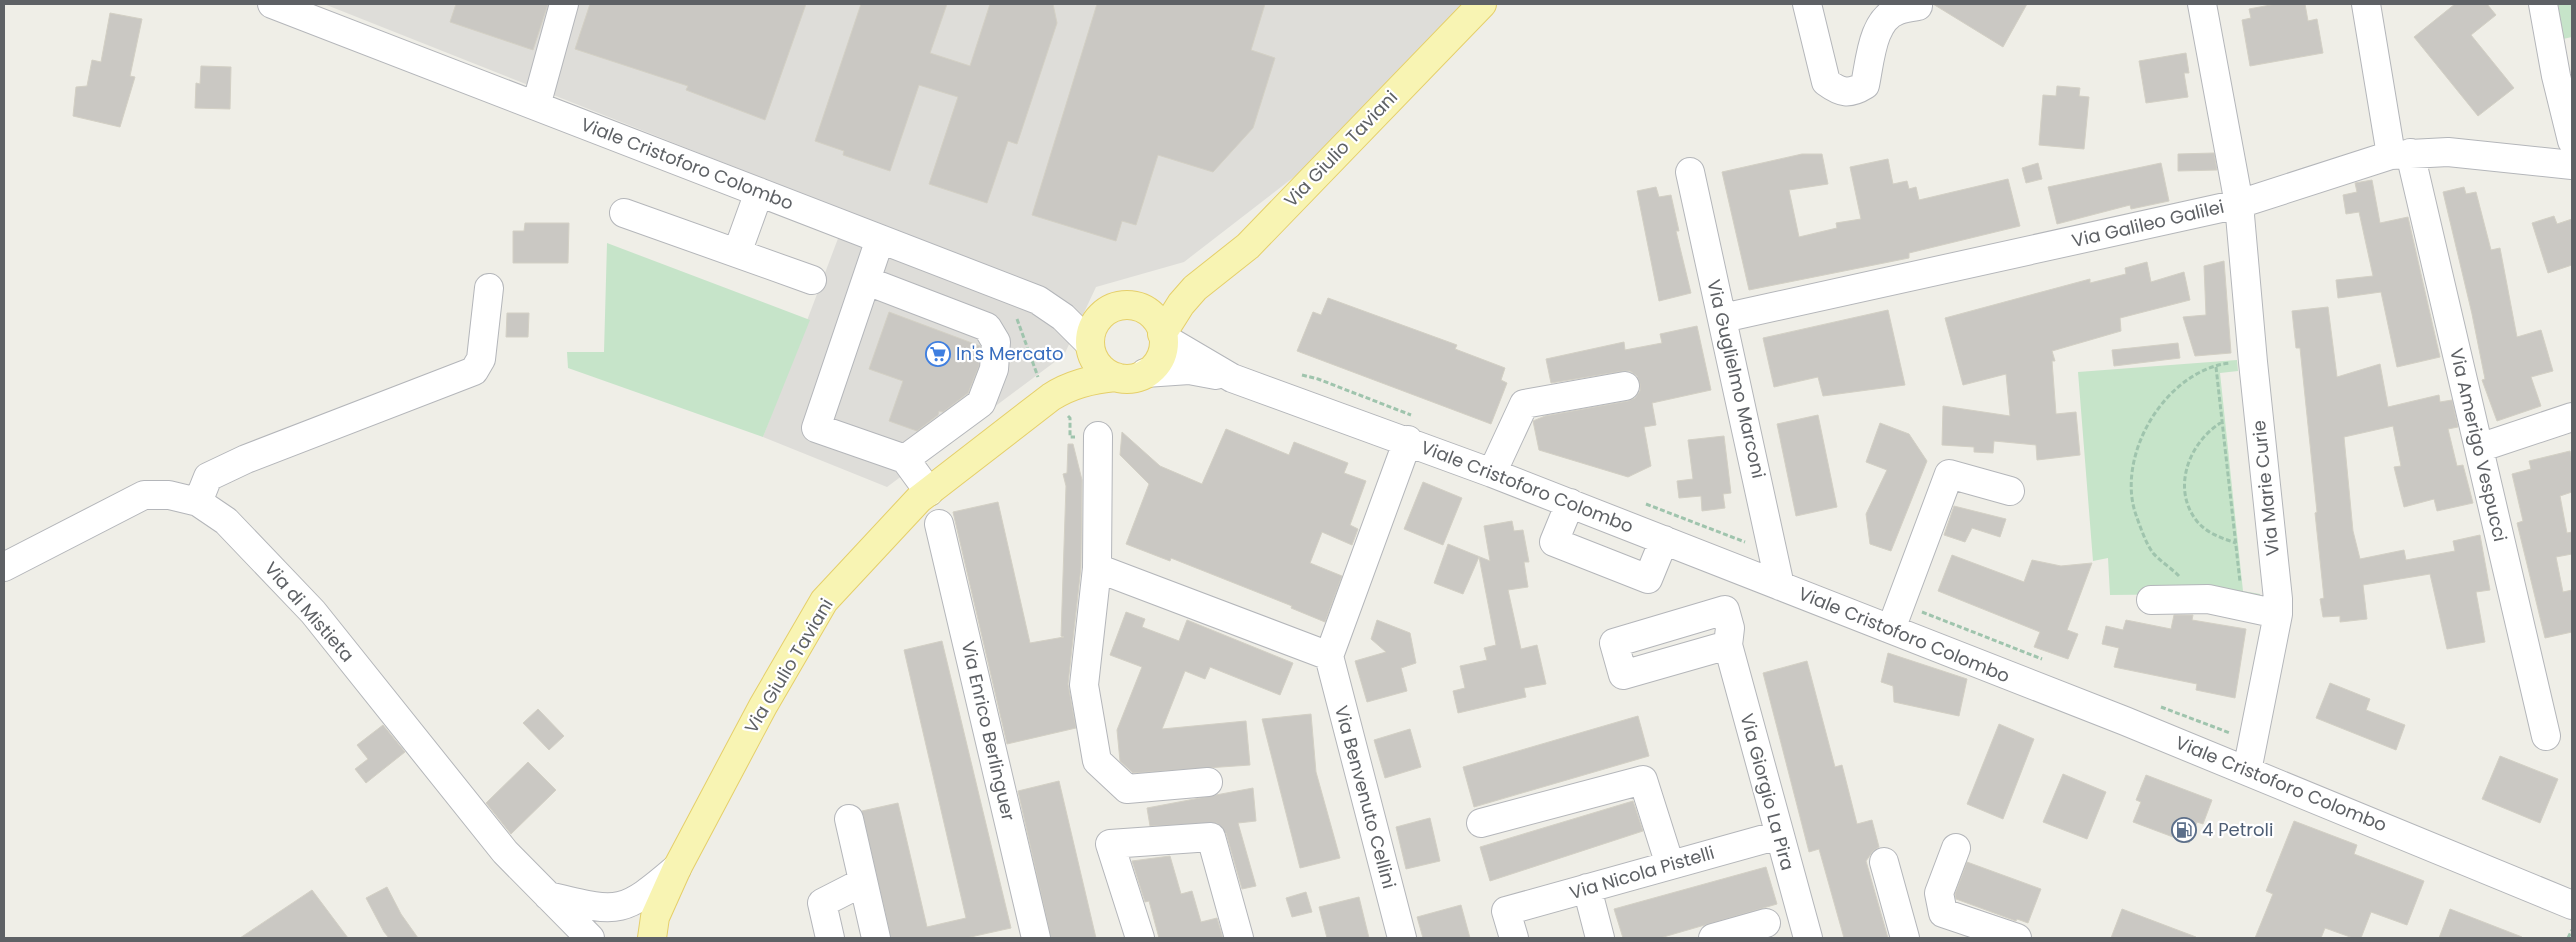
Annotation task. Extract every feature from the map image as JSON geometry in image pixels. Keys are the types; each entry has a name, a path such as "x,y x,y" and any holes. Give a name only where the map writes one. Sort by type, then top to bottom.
{"main road":[{"name":"Via Giulio Taviani","path":"1163,336 1181,304 1195,288 1248,246 1482,4"},
{"name":"Via Giulio Taviani","path":"1127,305 1195,288"},
{"path":"1090,346 1093,327 1101,315 1113,308 1127,305"},
{"name":"Viale Cristoforo Colombo","path":"1127,305 1140,308 1152,316 1163,336"},
{"path":"1145,373 1161,356 1163,336"},
{"name":"Via Giulio Taviani","path":"652,938 655,917 677,868 763,706 824,601 919,499 1052,386 1082,365 1090,346"},
{"name":"Viale Cristoforo Colombo","path":"1090,346 1101,368 1116,377 1131,378 1145,373"},
{"name":"Via Giulio Taviani","path":"1052,386 1116,377"}],"street":[{"name":"Viale Cristoforo Colombo","path":"272,4 1038,300 1064,317 1090,346"},
{"path":"536,106 564,4"},
{"path":"1807,4 1826,82 1840,92 1852,93 1865,85 1872,46 1878,29 1897,10 1918,6"},
{"name":"Via Marie Curie","path":"2202,4 2239,204 2278,614 2247,771"},
{"name":"Via Amerigo Vespucci","path":"2366,4 2400,154 2479,448 2546,736"},
{"path":"2543,4 2562,49 2572,141"},
{"name":"Via Galileo Galilei","path":"1723,318 2239,204 2400,154 2448,152 2572,165"},
{"name":"Via Guglielmo Marconi","path":"1690,172 1780,586"},
{"path":"737,253 759,192"},
{"path":"624,213 812,280"},
{"path":"880,239 816,428 904,459 929,492"},
{"path":"949,312 968,273"},
{"path":"867,281 987,327 996,342 994,369 981,403 904,459"},
{"path":"198,502 208,477 246,459 474,371 481,359 489,288"},
{"name":"Viale Cristoforo Colombo","path":"1163,336 1232,378"},
{"name":"Viale Cristoforo Colombo","path":"1145,373 1189,370 1232,378 1408,440 2247,771 2572,905"},
{"path":"1492,472 1524,404 1625,386"},
{"path":"2479,448 2572,417"},
{"path":"1098,436 1097,568 1084,685 1097,760 1127,790 1208,782"},
{"path":"1097,568 1329,656 1408,440"},
{"path":"1891,630 1948,474 2010,491"},
{"name":"Via di Mistieta","path":"4,567 144,496 169,495 198,502 226,521 313,612 505,852 590,938"},
{"path":"1570,504 1554,542 1648,579 1664,540"},
{"name":"Via Enrico Berlinguer","path":"939,524 1036,938"},
{"path":"2151,600 2208,599 2278,614"},
{"name":"Via Giorgio La Pira","path":"1728,645 1808,938"},
{"name":"Via Benvenuto Cellini","path":"1329,656 1402,938"},
{"path":"1481,823 1643,780 1670,865"},
{"path":"849,819 876,938"},
{"name":"Via Nicola Pistelli","path":"1514,938 1506,911 1779,835"},
{"path":"1140,938 1110,844 1211,837 1238,938"},
{"path":"1956,848 1939,893 1943,913 2017,938"},
{"path":"1884,862 1905,938"},
{"path":"547,896 588,906 620,907 642,898 677,868"},
{"path":"830,938 822,903 863,882"},
{"path":"1587,888 1600,938"},
{"path":"1713,938 1766,923"}],"path":[{"path":"1014,312 1052,386"},
{"path":"2186,581 2153,552 2135,513 2131,482 2140,438 2157,407 2176,388 2202,372 2216,367 2226,364 2253,362"},
{"path":"2216,367 2241,590"},
{"path":"2222,422 2209,430 2200,439 2190,457 2184,484 2186,499 2196,520 2214,535 2236,543"},
{"path":"2568,938 2572,928"}],"shaded area":[{"path":"324,4 1464,4 1312,163 1184,262 1096,287 1064,355 887,487 763,437 848,212"}],"green space":[{"path":"2558,4 2572,4 2572,37 2563,39"},
{"path":"607,243 810,320 763,437 568,368 567,352 604,352"},
{"path":"2237,360 2238,371 2220,373 2243,591 2260,594 2261,604 2203,594 2110,595 2108,558 2093,561 2078,372"}],"building":[{"path":"456,4 548,4 533,50 450,22"},
{"path":"590,4 806,4 765,120 686,90 688,86 575,49"},
{"path":"861,4 947,4 930,53 970,66 990,4 1053,4 1057,23 1017,144 1008,141 987,203 929,184 958,97 919,85 890,171 843,155 844,151 815,141"},
{"path":"1097,4 1265,4 1251,50 1275,58 1253,128 1213,172 1158,155 1136,225 1122,221 1116,241 1032,215"},
{"path":"1933,4 2027,4 2003,47"},
{"path":"2276,4 2305,4 2308,21 2317,19 2323,53 2250,66 2242,20 2251,18 2249,9"},
{"path":"2455,4 2487,4 2496,15 2471,35 2514,88 2478,116 2414,37"},
{"path":"110,13 142,19 130,76 135,77 120,127 73,116 76,87 87,86 92,60 101,62"},
{"path":"2186,53 2189,73 2184,73 2188,97 2146,103 2139,61"},
{"path":"201,66 231,67 230,109 195,108 196,83 200,84"},
{"path":"2057,86 2080,88 2079,96 2089,97 2084,149 2039,145 2043,95 2056,96"},
{"path":"2214,153 2217,170 2178,171 2178,154"},
{"path":"1802,154 1822,154 1828,184 1789,190 1799,237 1837,228 1836,223 1861,219 1850,167 1888,159 1893,184 1907,181 1909,189 1916,187 1919,200 2008,179 2020,226 1909,253 1909,258 1749,290 1722,172"},
{"path":"2038,163 2042,179 2026,183 2022,168"},
{"path":"2161,163 2169,201 2131,209 2130,205 2057,224 2048,187"},
{"path":"2372,180 2380,223 2408,217 2440,357 2397,367 2381,292 2338,298 2336,280 2373,276 2359,212 2346,214 2343,195 2357,192 2355,183"},
{"path":"1656,187 1659,197 1671,195 1679,231 1676,231 1691,293 1659,301 1637,191"},
{"path":"2464,187 2466,194 2476,192 2491,250 2500,248 2517,337 2541,330 2553,371 2531,377 2541,406 2497,421 2482,380 2485,379 2472,314 2443,192"},
{"path":"2554,216 2557,224 2572,219 2572,265 2548,273 2532,223"},
{"path":"525,223 569,223 568,263 513,263 513,231 524,231"},
{"path":"2224,261 2231,353 2195,356 2183,317 2206,315 2204,266"},
{"path":"2147,262 2151,282 2184,272 2190,300 2120,318 2121,331 2052,351 2055,361 2052,361 2056,414 2076,412 2080,455 2037,460 2036,445 1994,441 1993,453 1974,452 1974,447 1942,445 1943,406 2010,416 2006,374 1963,385 1945,318 2090,279 2090,283 2126,274 2125,268"},
{"path":"1328,298 1457,345 1455,349 1505,368 1501,380 1507,383 1491,424 1297,351 1313,312 1321,315"},
{"path":"2328,307 2337,377 2380,364 2388,407 2439,395 2440,402 2452,400 2458,427 2448,429 2457,466 2463,465 2473,503 2437,511 2434,499 2404,507 2394,467 2401,466 2393,426 2344,437 2353,531 2360,559 2404,550 2406,560 2455,551 2453,541 2480,535 2490,590 2476,592 2485,642 2447,649 2430,574 2363,585 2367,619 2340,622 2340,616 2323,617 2320,599 2324,598 2315,513 2317,512 2300,348 2296,348 2292,311"},
{"path":"1888,310 1905,385 1823,396 1818,377 1774,387 1763,338"},
{"path":"889,312 980,346 979,366 968,393 943,412 939,411 938,415 917,431 889,421 903,381 869,369"},
{"path":"507,313 529,313 528,337 506,337"},
{"path":"1697,326 1711,390 1652,403 1656,425 1644,427 1651,466 1628,477 1539,450 1533,421 1545,416 1628,401 1635,398 1640,391 1637,376 1630,371 1551,383 1546,359 1624,342 1625,350 1662,343 1660,334"},
{"path":"2178,343 2180,358 2114,366 2112,350"},
{"path":"1818,415 1837,507 1796,516 1777,424"},
{"path":"1880,423 1909,434 1927,461 1891,551 1870,544 1866,514 1887,470 1866,462"},
{"path":"1226,429 1289,455 1294,442 1348,463 1344,473 1366,481 1350,525 1358,529 1352,545 1322,532 1310,563 1342,576 1325,622 1291,608 1292,606 1171,558 1170,561 1126,544 1149,484 1120,455 1122,432 1160,466 1202,484"},
{"path":"1724,436 1731,493 1723,494 1725,508 1702,511 1701,496 1679,498 1677,481 1693,479 1688,440"},
{"path":"1068,444 1073,444 1082,480 1081,567 1068,684 1076,728 1007,744 953,512 998,502 1030,643 1064,637 1061,636 1066,486 1063,474 1067,473"},
{"path":"2570,451 2572,461 2572,492 2560,496 2567,533 2572,532 2572,554 2556,557 2563,592 2572,590 2572,632 2545,638 2517,523 2523,521 2512,474 2531,469 2529,461"},
{"path":"1423,482 1462,498 1443,545 1404,529"},
{"path":"1954,506 2006,519 2000,537 1972,528 1965,542 1944,535"},
{"path":"1512,521 1514,531 1523,530 1529,562 1524,562 1528,587 1508,590 1521,649 1537,645 1546,684 1524,688 1526,697 1458,713 1453,691 1465,688 1460,666 1487,660 1484,648 1496,645 1479,557 1463,594 1434,583 1448,544 1490,561 1484,526"},
{"path":"1952,555 2024,582 2032,560 2061,566 2092,563 2067,630 2078,634 2068,659 2034,647 2040,632 1938,591"},
{"path":"1126,612 1145,619 1142,627 1179,641 1187,620 1293,663 1280,695 1210,667 1205,679 1185,671 1162,729 1246,721 1250,765 1133,773 1120,761 1117,730 1142,667 1110,655"},
{"path":"2174,615 2193,615 2192,620 2246,629 2235,698 2196,690 2197,684 2114,667 2119,648 2102,644 2106,626 2123,630 2126,620 2171,629"},
{"path":"1377,620 1410,633 1416,663 1401,668 1407,691 1367,702 1355,661 1386,652 1371,639"},
{"path":"942,641 1011,928 966,938 891,938 862,811 898,803 927,927 966,918 904,650"},
{"path":"1888,653 1967,679 1959,716 1894,702 1893,686 1881,682"},
{"path":"1807,661 1835,767 1842,765 1857,824 1872,820 1879,847 1873,851 1866,861 1888,938 1844,938 1819,849 1809,852 1763,673"},
{"path":"2330,683 2370,699 2366,710 2405,725 2396,750 2316,718"},
{"path":"538,709 564,736 549,750 523,723"},
{"path":"1311,714 1316,772 1340,858 1300,868 1262,719"},
{"path":"1638,716 1649,756 1474,807 1463,767"},
{"path":"1999,724 2034,739 2003,819 1967,804"},
{"path":"383,725 405,752 366,783 355,769 368,759 357,745"},
{"path":"1410,729 1421,767 1385,778 1374,740"},
{"path":"2500,756 2558,779 2540,823 2482,799"},
{"path":"528,762 556,790 511,834 486,803"},
{"path":"2063,774 2106,792 2087,839 2043,822"},
{"path":"2146,775 2212,800 2203,824 2197,822 2189,843 2133,822 2141,802 2136,800"},
{"path":"1059,781 1096,938 1051,938 1018,791"},
{"path":"1253,788 1256,821 1238,823 1256,886 1242,889 1226,833 1217,823 1150,826 1147,808"},
{"path":"1633,801 1643,831 1490,881 1480,847"},
{"path":"1430,818 1440,861 1406,869 1396,827"},
{"path":"2294,821 2357,845 2354,854 2424,881 2407,925 2371,912 2361,938 2353,938 2325,928 2321,938 2255,938 2273,894 2266,891"},
{"path":"1170,856 1181,894 1192,891 1201,922 1217,918 1223,938 1159,938 1149,901 1145,902 1132,861"},
{"path":"1967,862 2041,889 2028,923 2017,919 2016,921 1956,899 1955,894"},
{"path":"1766,867 1777,904 1660,938 1623,938 1614,909"},
{"path":"387,887 401,914 418,938 389,938 384,932 366,898"},
{"path":"312,890 348,938 240,938"},
{"path":"1306,892 1312,912 1292,917 1286,898"},
{"path":"1359,897 1369,938 1327,938 1319,907"},
{"path":"1461,905 1470,938 1423,938 1417,917"},
{"path":"2122,909 2196,937 2196,938 2111,938"},
{"path":"2450,909 2522,937 2522,938 2439,938"}],"place":[{"name":"In's Mercato","path":"938,354"},
{"name":"4 Petroli","path":"2184,830"}]}
